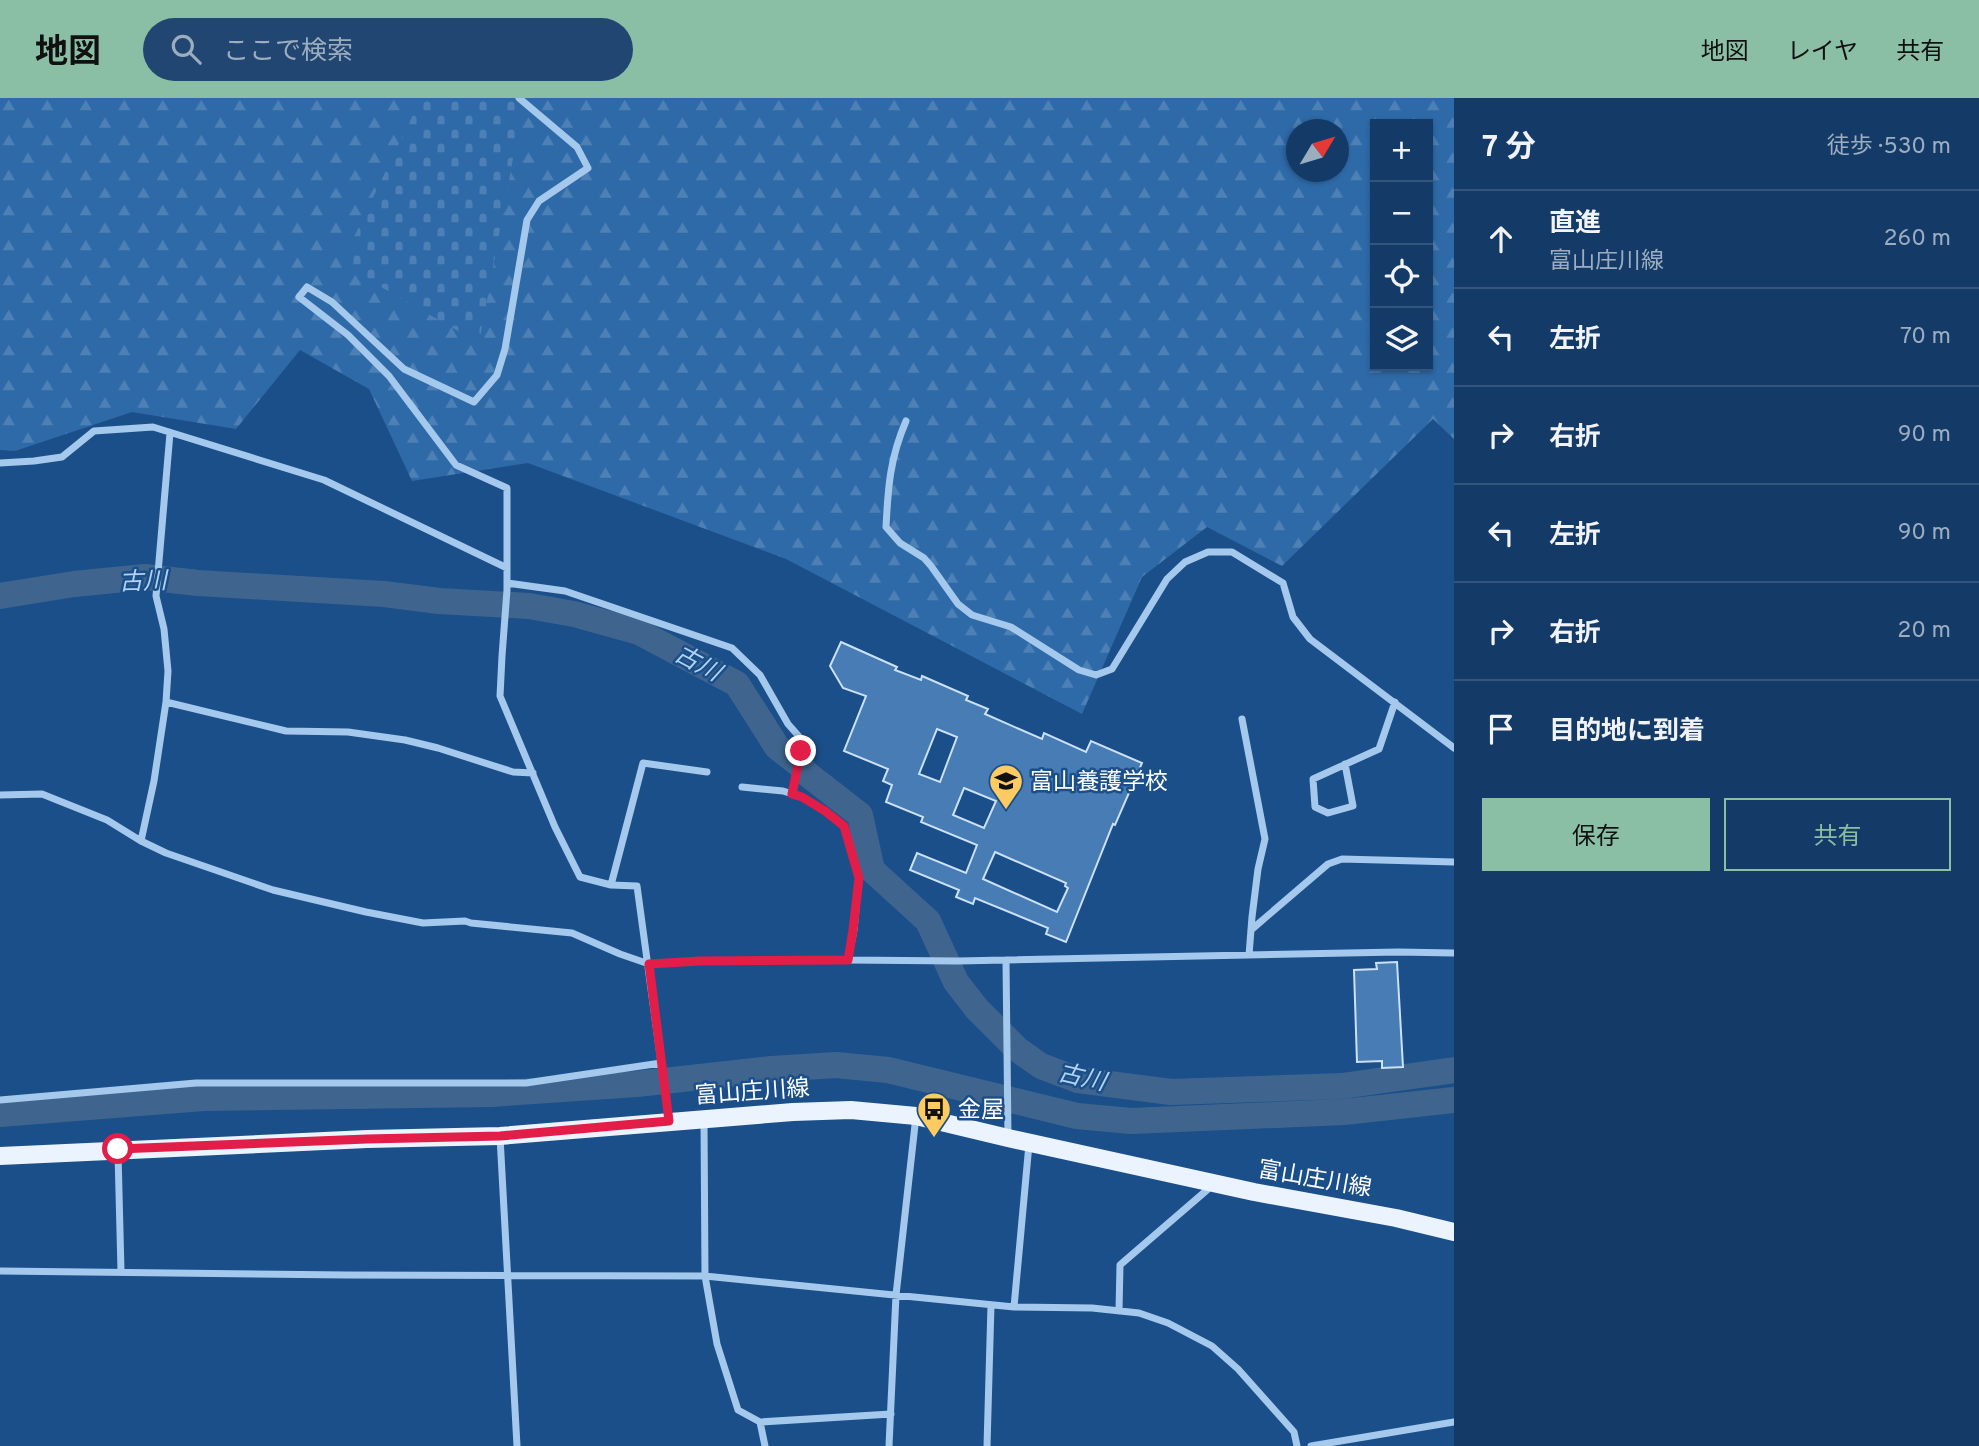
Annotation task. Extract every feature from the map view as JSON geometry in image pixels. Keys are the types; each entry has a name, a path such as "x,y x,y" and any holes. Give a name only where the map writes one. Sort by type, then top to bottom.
{"main road":[{"name":"富山庄川線","path":"0,1156 367,1139 500,1136 669,1121 851,1110 916,1116 1254,1192 1396,1218 1454,1232"}],"street":[{"path":"519,98 577,147 589,168 539,201 527,220 505,349 497,375 474,402 404,369 332,302 307,287 299,297 348,335 389,376 456,465 507,488 507,587 500,696 555,827 580,877 611,886 637,886 669,1121"},
{"path":"906,421 896,445 889,477 886,527 900,543 924,558 958,604 972,615 1011,627 1079,670 1096,675 1112,669 1167,579 1185,562 1208,552 1232,552 1283,583 1293,617 1310,639 1454,748"},
{"path":"0,463 62,457 94,431 153,427 324,480 507,568"},
{"path":"141,841 154,781 166,702 168,671 164,629 156,596 170,433"},
{"path":"507,587 565,591 732,648 760,676 788,724 803,741 792,794"},
{"path":"166,702 286,731 348,732 405,740 513,772 533,774"},
{"path":"1345,764 1353,806 1328,813 1315,807 1313,779 1345,764 1379,749 1395,702"},
{"path":"1242,719 1265,839 1258,869 1249,955"},
{"path":"611,886 643,763 707,772"},
{"path":"742,787 802,797 844,826 859,878 848,960"},
{"path":"0,795 42,794 107,820 166,853 273,890 424,923 466,921 572,933 649,964 700,961 958,961 1454,953"},
{"path":"1251,930 1328,864 1342,859 1454,862"},
{"path":"1006,960 1008,1138"},
{"path":"0,1100 196,1083 526,1083 662,1067"},
{"path":"889,1446 896,1295 916,1116"},
{"path":"704,1119 705,1276 717,1344 738,1410 760,1422 891,1414"},
{"path":"500,1136 517,1446"},
{"path":"1014,1307 1029,1143"},
{"path":"118,1149 121,1271"},
{"path":"1119,1311 1120,1265 1207,1190 1209,1182"},
{"path":"0,1271 705,1276 1014,1307 1068,1307 1139,1313 1168,1323 1212,1346 1238,1369 1294,1432 1297,1446"},
{"path":"987,1446 991,1304"},
{"path":"760,1422 765,1446"},
{"path":"1311,1446 1454,1422"}],"green space":[{"path":"0,98 1454,98 1454,439 1433,419 1282,566 1207,527 1142,577 1082,714 786,559 528,463 412,481 369,389 300,350 236,429 132,412 15,451 0,450"},
{"path":"421,98 524,99 479,343 341,264"}],"building":[{"path":"841,642 897,667 895,670 921,680 922,676 968,696 966,700 988,709 985,714 1042,739 1044,733 1086,752 1091,741 1142,763 1115,825 1113,824 1066,942 1046,934 1048,928 975,898 973,904 956,897 959,890 910,870 917,853 966,873 977,845 921,822 923,817 886,802 892,785 883,781 888,769 844,751 866,696 843,688 830,666","holes":["937,729 957,737 940,782 919,774","964,788 996,801 984,828 953,815","995,852 1066,883 1068,888 1057,912 983,879"]},
{"path":"1397,962 1403,1067 1382,1068 1382,1061 1357,1062 1354,970 1377,969 1376,963"}],"waterway":[{"name":"古川","path":"0,596 74,584 145,577 529,606 574,614 639,632 737,684 777,747 860,815 872,870 928,921 956,982 977,1009 1017,1049 1041,1066 1078,1080 1171,1092 1342,1086 1454,1070"},
{"path":"0,1114 203,1098 491,1094 637,1084 772,1069 836,1065 888,1070 1077,1116 1131,1121 1344,1112 1454,1100"}],"place":[{"name":"富山養護学校","path":"1006,811"},
{"name":"金屋","path":"934,1139"}],"route":[{"path":"118,1149 500,1136 669,1121 649,964 848,960 859,878 844,826 825,811 792,794 801,751"}]}
